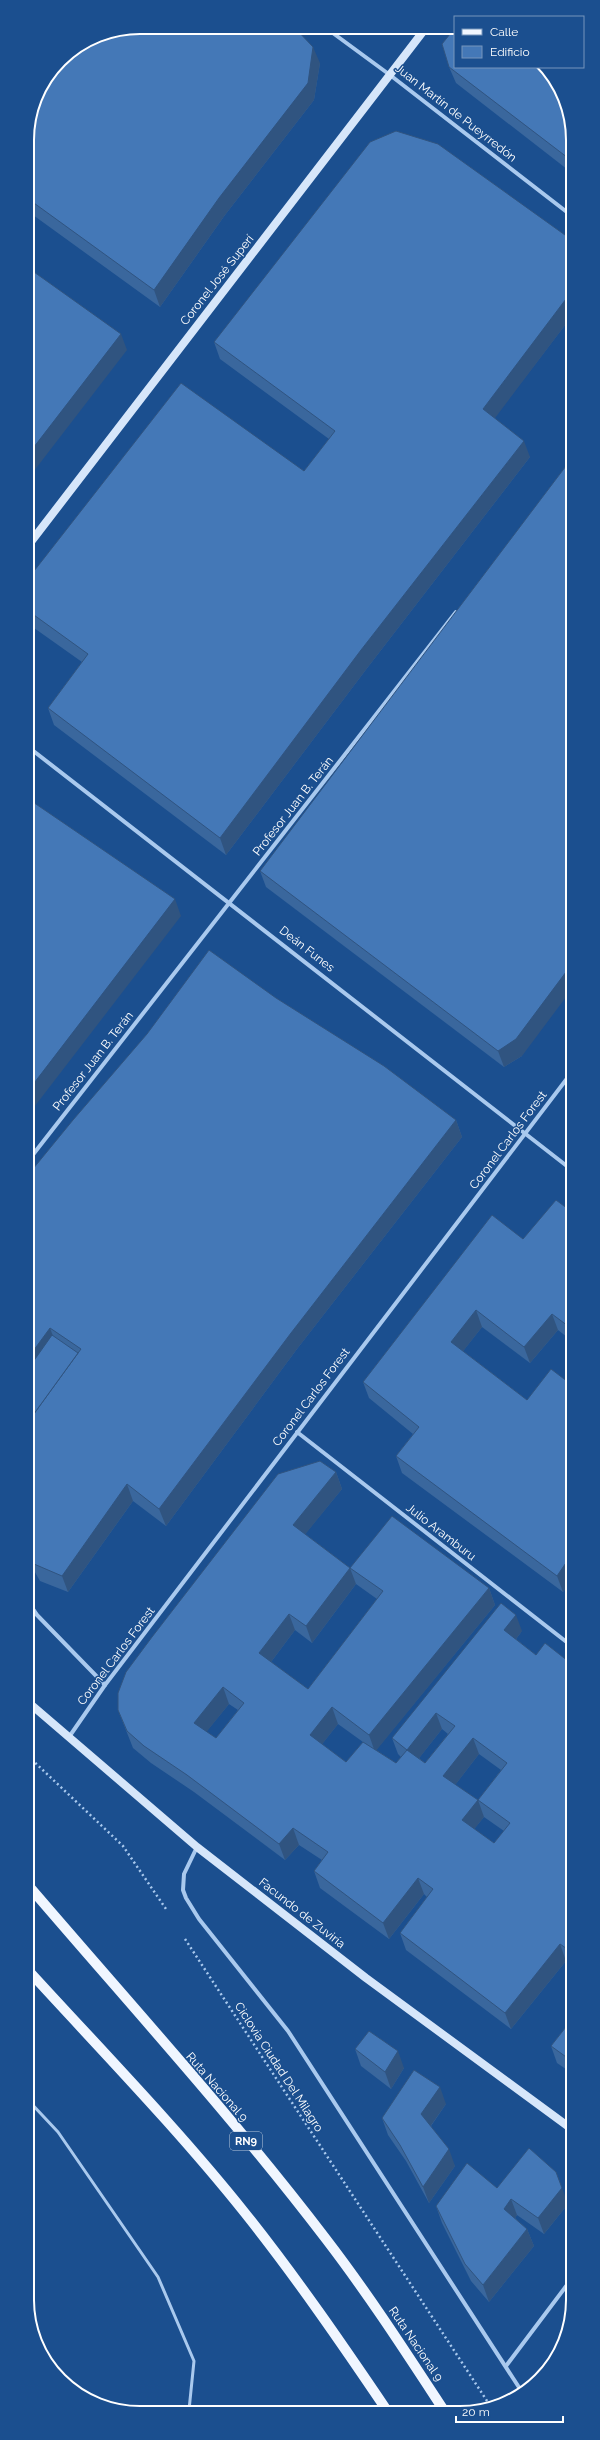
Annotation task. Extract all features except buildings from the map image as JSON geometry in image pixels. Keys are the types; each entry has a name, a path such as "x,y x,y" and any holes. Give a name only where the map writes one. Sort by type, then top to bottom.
{"main road":[{"name":"Ruta Nacional 9","path":"34,1892 282,2182 327,2240 386,2323 441,2406"},
{"path":"34,1977 184,2142 244,2212 314,2302 384,2406"}],"street":[{"name":"Juan Martín de Pueyrredón","path":"334,34 390,75 566,211"},
{"name":"Coronel José Superí","path":"34,538 421,34"},
{"name":"Profesor Juan B. Terán","path":"34,1153 460,606"},
{"name":"Deán Funes","path":"34,751 231,902 566,1165"},
{"name":"Coronel Carlos Forest","path":"69,1737 105,1685 566,1080"},
{"name":"Julio Aramburu","path":"297,1432 566,1642"},
{"path":"34,1612 105,1685"},
{"name":"Facundo de Zuviría","path":"34,1707 197,1847 366,1978 566,2125"},
{"path":"197,1847 184,1874 183,1890 186,1898 199,1919 288,2032 349,2128 519,2388"},
{"path":"506,2366 566,2286"}],"lane":[{"path":"34,2106 58,2132 158,2277 194,2361 189,2406"}],"path":[{"path":"34,1762 123,1846 167,1911"},
{"name":"Ciclovia Ciudad Del Milagro","path":"184,1938 488,2402"}]}
